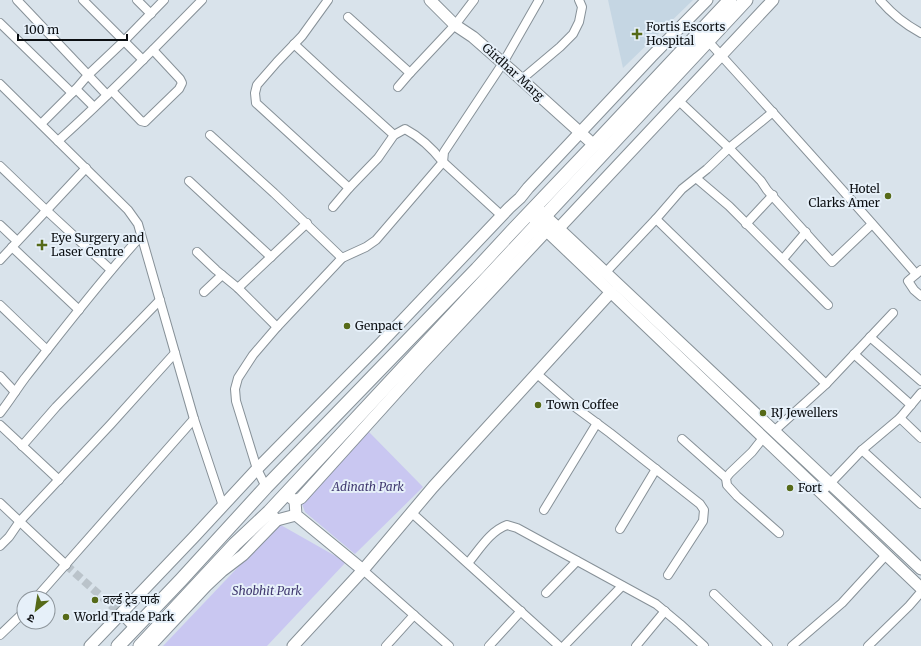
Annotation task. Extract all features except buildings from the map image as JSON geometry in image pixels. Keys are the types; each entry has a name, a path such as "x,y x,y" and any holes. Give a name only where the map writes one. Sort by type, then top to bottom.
{"main road":[{"path":"118,646 266,487 514,229 544,220 594,146 730,0"},
{"path":"140,646 226,562 235,544 273,516 746,0"}],"street":[{"path":"17,0 88,75 141,121 145,122 179,89 182,83 153,50"},
{"path":"83,0 144,60"},
{"path":"137,0 151,14"},
{"path":"41,124 164,0"},
{"path":"58,141 144,60 202,0"},
{"path":"328,0 302,36 257,85 255,94 256,103 349,188"},
{"name":"Girdhar Marg","path":"430,0 456,25 474,37 522,79 594,146"},
{"path":"398,87 456,25 474,0"},
{"path":"266,487 257,469 236,401 235,389 238,378 253,355 277,327 342,258 366,247 376,240 443,162 444,152 503,63 539,0"},
{"path":"522,79 573,34 582,8 579,0"},
{"path":"90,646 257,469 379,345 706,0"},
{"path":"544,220 679,100 773,0"},
{"path":"880,0 898,17 921,33"},
{"path":"348,16 410,73"},
{"path":"0,23 74,91 94,107"},
{"path":"708,41 872,224 918,272 908,281 914,290 921,296"},
{"path":"294,44 394,135"},
{"path":"0,84 128,210 138,224 194,419 226,502"},
{"path":"679,100 729,148 832,262 872,224"},
{"path":"606,272 682,189 773,112"},
{"path":"333,207 378,158 394,135 405,129 415,134 434,150 443,162 502,216"},
{"path":"210,135 307,223 342,258"},
{"path":"0,166 111,270"},
{"path":"0,260 86,168"},
{"path":"696,178 730,206 746,224 828,305"},
{"path":"189,181 271,257"},
{"path":"746,224 773,195"},
{"path":"656,219 826,384"},
{"path":"544,220 606,272 921,569"},
{"path":"544,220 611,292 921,588"},
{"path":"238,288 307,223"},
{"path":"0,226 14,244 79,310"},
{"path":"782,259 806,232"},
{"path":"0,413 47,350 111,270 141,236"},
{"path":"197,252 238,288 277,327"},
{"path":"204,292 222,275"},
{"path":"293,646 363,570 433,487 611,292"},
{"path":"22,446 56,407 160,300"},
{"path":"0,305 47,350"},
{"path":"774,431 826,384 893,313"},
{"path":"870,337 921,381"},
{"path":"0,546 9,537 20,521 175,353"},
{"path":"854,354 911,405"},
{"path":"536,373 575,407 700,504 704,510 703,521 668,575"},
{"path":"0,376 15,392"},
{"path":"821,493 862,450 900,418 921,393"},
{"path":"900,418 921,438"},
{"path":"43,590 194,419"},
{"path":"544,510 597,423"},
{"path":"0,424 58,480"},
{"path":"726,478 764,438"},
{"path":"682,439 726,478 727,485 737,496 779,533"},
{"path":"862,450 921,504"},
{"path":"620,529 656,469"},
{"path":"290,497 296,515 363,570 449,646"},
{"path":"0,503 66,564"},
{"path":"412,513 559,646"},
{"path":"150,646 206,586 226,562 243,555 267,529 273,516 296,515"},
{"path":"468,563 499,528 507,525 517,528 656,604 704,646"},
{"path":"792,646 842,603 886,555"},
{"path":"546,593 577,561"},
{"path":"564,646 622,586"},
{"path":"868,646 909,606 921,592"},
{"path":"714,594 768,646"},
{"path":"489,646 521,611"},
{"path":"636,646 665,611"},
{"path":"121,614 135,629"},
{"path":"386,646 414,615"},
{"path":"0,635 16,620"}],"shaded area":[{"name":"Fortis Escorts Hospital","path":"608,0 693,0 623,68"}],"green space":[{"name":"Adinath Park","path":"368,431 423,487 355,554 305,512 302,504"},
{"name":"Shobhit Park","path":"279,524 346,562 267,646 163,646"}],"tunnel":[{"path":"66,565 121,614"}],"place":[{"name":"Fortis Escorts Hospital","path":"637,34"},
{"name":"Hotel Clarks Amer","path":"888,196"},
{"name":"Eye Surgery and Laser Centre","path":"42,245"},
{"name":"Genpact","path":"347,326"},
{"name":"Town Coffee","path":"538,405"},
{"name":"RJ Jewellers","path":"763,413"},
{"name":"Fort","path":"790,488"},
{"name":"वर्ल्ड ट्रेड पार्क","path":"95,600"},
{"name":"World Trade Park","path":"66,617"}]}
